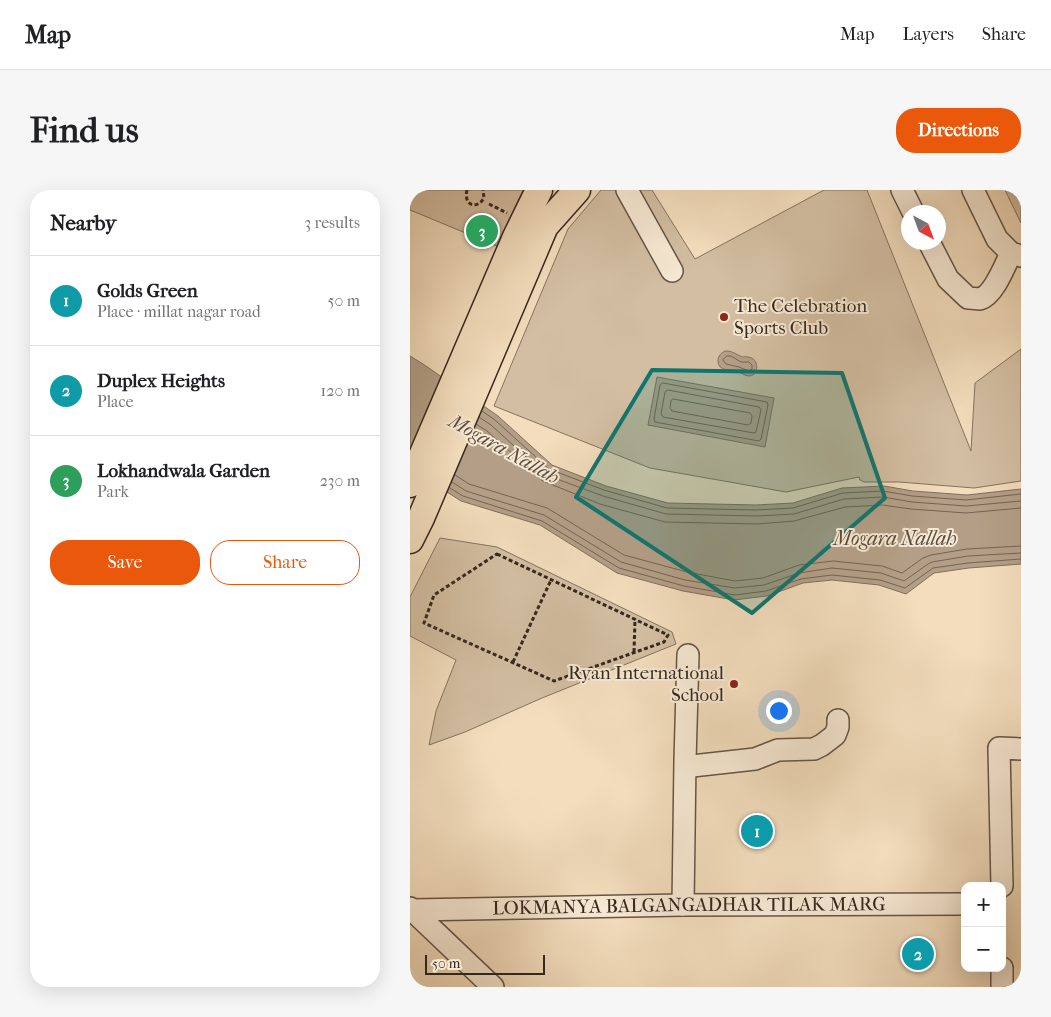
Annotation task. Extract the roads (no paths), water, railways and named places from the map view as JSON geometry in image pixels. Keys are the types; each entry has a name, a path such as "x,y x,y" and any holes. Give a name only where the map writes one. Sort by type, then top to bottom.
{"main road":[{"path":"415,529 476,360 523,220 539,190"},
{"path":"410,484 545,226 577,190"}],"street":[{"path":"627,190 672,271"},
{"path":"902,190 910,205"},
{"path":"933,250 948,279 968,298 980,299 988,294 1016,254 997,239 973,190"},
{"path":"683,905 688,655"},
{"path":"686,765 692,766 755,759 778,750 814,749 835,735 838,720"},
{"path":"1002,882 999,748 1021,749"},
{"name":"LOKMANYA BALGANGADHAR TILAK MARG","path":"411,909 683,905 961,904"},
{"path":"411,909 493,987"},
{"path":"1002,972 1002,987"}],"water":[{"path":"725,351 755,360 756,372 748,376 738,371 720,367 718,361 721,354"},
{"name":"Mogara Nallah","path":"410,356 498,416 552,465 606,486 668,503 756,505 793,503 842,488 884,486 913,491 967,495 1021,489 1021,564 934,573 906,594 879,585 832,580 803,583 767,596 734,600 683,591 617,573 540,525 461,501 410,468"},
{"path":"657,377 774,398 765,447 648,425"}],"place":[{"name":"Lokhandwala Garden","path":"482,231"},
{"name":"The Celebration Sports Club","path":"724,317"},
{"name":"Ryan International School","path":"734,684"},
{"name":"Golds Green","path":"757,831"},
{"name":"Duplex Heights","path":"918,954"}]}
